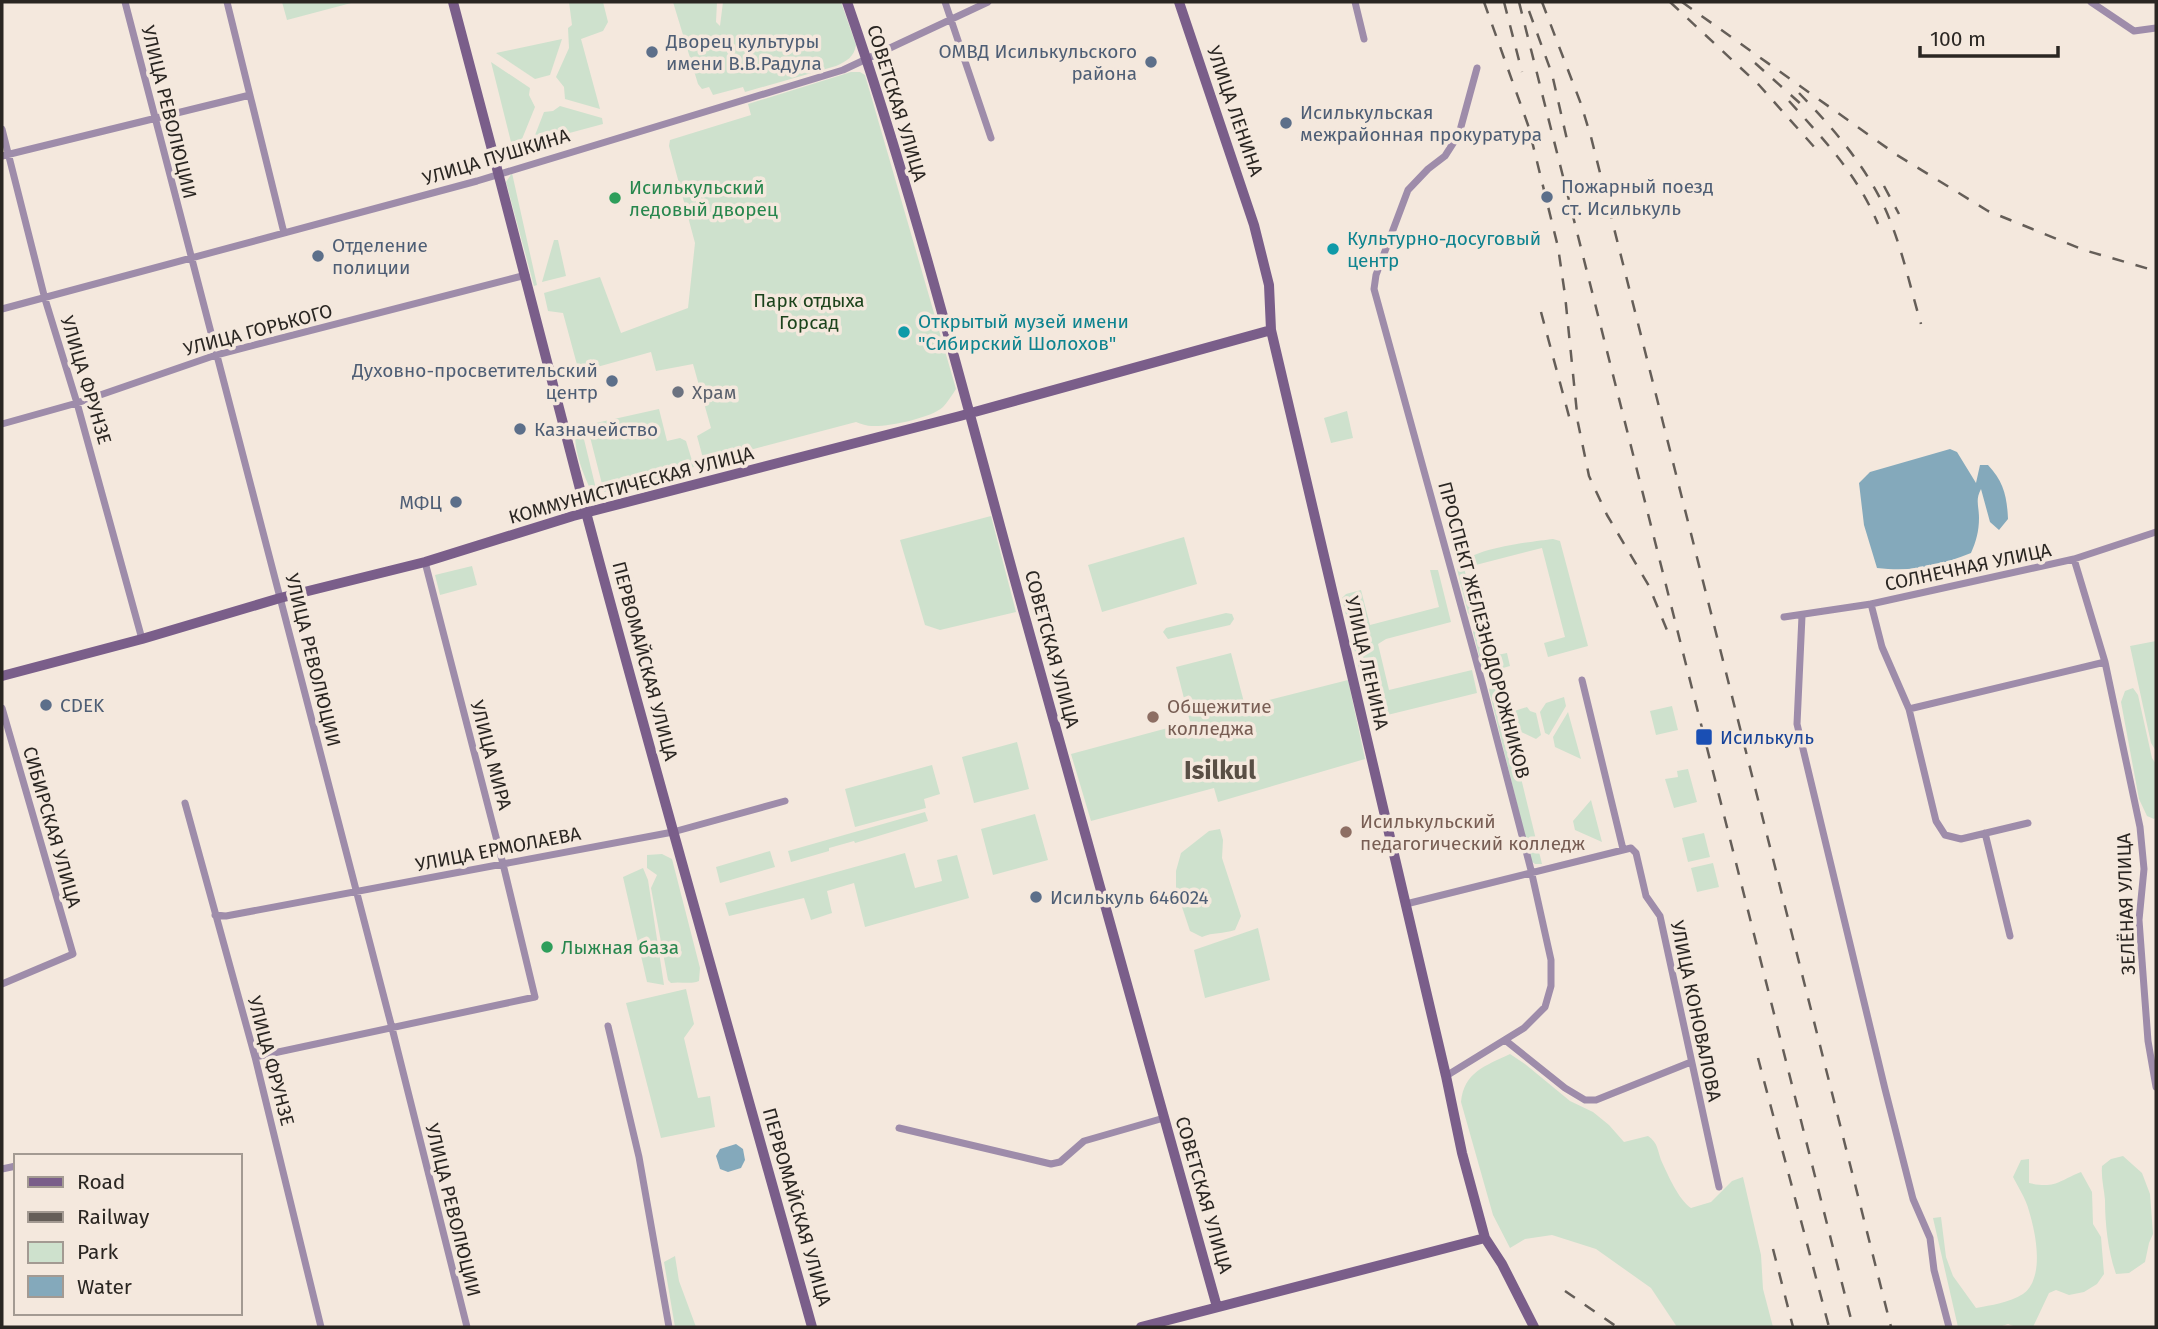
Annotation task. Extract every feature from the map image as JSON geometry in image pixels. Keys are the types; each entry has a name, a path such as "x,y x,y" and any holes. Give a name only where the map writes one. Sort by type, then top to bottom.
{"street":[{"name":"УЛИЦА РЕВОЛЮЦИИ","path":"125,2 392,1028 467,1327"},
{"path":"227,2 284,233"},
{"name":"ПЕРВОМАЙСКАЯ УЛИЦА","path":"453,2 586,513 812,1327"},
{"name":"СОВЕТСКАЯ УЛИЦА","path":"847,2 867,59 971,412 1024,617 1217,1307"},
{"path":"945,2 991,138"},
{"name":"УЛИЦА ПУШКИНА","path":"2,309 477,181 499,172 779,90 843,70 988,2"},
{"name":"УЛИЦА ЛЕНИНА","path":"1179,2 1254,225 1269,285 1270,330 1447,1076 1462,1153 1485,1238 1502,1264 1534,1327"},
{"path":"1355,2 1364,39"},
{"path":"2091,2 2134,31 2156,28"},
{"name":"ПРОСПЕКТ ЖЕЛЕЗНОДОРОЖНИКОВ","path":"1447,1076 1524,1028 1545,1007 1551,986 1551,960 1531,872 1466,622 1374,289 1376,275 1408,190 1445,156 1459,134 1477,68"},
{"path":"5,156 250,95"},
{"name":"УЛИЦА ФРУНЗЕ","path":"2,128 5,156 142,639"},
{"name":"УЛИЦА ГОРЬКОГО","path":"2,424 77,403 216,355 526,275"},
{"name":"КОММУНИСТИЧЕСКАЯ УЛИЦА","path":"2,676 142,639 280,598 425,562 586,513 1270,330"},
{"name":"СОЛНЕЧНАЯ УЛИЦА","path":"1784,617 1871,604 2074,559 2156,532"},
{"name":"ЗЕЛЁНАЯ УЛИЦА","path":"2074,559 2105,662 2140,827 2144,869 2140,931 2148,1041 2156,1087"},
{"name":"УЛИЦА МИРА","path":"392,1028 535,998 425,562"},
{"path":"1871,604 1882,647 1909,709 1936,821 1945,835 1961,839 2028,823"},
{"path":"1802,616 1797,724 1891,1114 1913,1199 1930,1238 1934,1270 1949,1327"},
{"path":"1909,709 2105,662"},
{"name":"УЛИЦА КОНОВАЛОВА","path":"1582,680 1627,848 1636,853 1646,896 1660,916 1719,1187"},
{"name":"СИБИРСКАЯ УЛИЦА","path":"2,708 73,954 2,984"},
{"name":"УЛИЦА ЕРМОЛАЕВА","path":"215,915 226,916 673,832 785,801"},
{"name":"УЛИЦА ФРУНЗЕ","path":"185,803 255,1057 321,1327"},
{"path":"1985,833 2010,936"},
{"path":"1406,904 1627,848"},
{"path":"608,1026 639,1157 669,1327"},
{"path":"255,1057 392,1028"},
{"path":"1505,1040 1565,1088 1585,1100 1597,1100 1691,1062"},
{"path":"899,1128 1051,1164 1060,1162 1084,1141 1164,1118"},
{"path":"1141,1327 1485,1238"}],"green space":[{"path":"282,2 355,2 287,20"},
{"path":"569,2 603,2 608,22 603,31 581,39 600,109 565,99 564,87 556,77 569,48 568,28 572,25"},
{"path":"673,2 717,2 716,22 720,26 723,2 841,2 856,45 854,53 836,66 745,92 743,87 713,95 709,87 702,89 698,84"},
{"path":"562,39 550,75 535,79 496,53"},
{"path":"491,62 530,88 529,95 535,107 520,144 512,146"},
{"name":"Парк отдыха Горсад","path":"851,72 865,75 956,389 943,407 919,418 879,426 856,422 704,462 697,436 711,428 693,364 656,371 651,352 579,372 563,313 548,311 544,293 600,277 621,333 688,308 695,243 669,146 670,140 751,115 748,104"},
{"path":"560,106 602,118 603,124 532,143 544,112 553,111"},
{"path":"512,173 537,285 534,286 506,182"},
{"path":"554,240 558,240 566,276 542,282"},
{"path":"659,409 667,441 680,438 686,441 694,467 604,492 587,425"},
{"path":"1347,411 1353,438 1331,443 1324,418"},
{"path":"581,427 598,497 595,497 587,482 577,453 575,435"},
{"path":"991,516 1016,612 940,630 925,625 900,540"},
{"path":"1184,537 1197,584 1102,612 1088,565"},
{"path":"1553,539 1560,541 1588,646 1548,657 1544,643 1565,637 1542,548 1464,568 1476,616 1472,617 1468,613 1457,569 1463,562 1486,551"},
{"path":"472,566 477,585 440,595 435,575"},
{"path":"1430,570 1438,570 1451,622 1386,639 1378,644 1389,690 1472,670 1477,693 1371,719 1342,598 1346,594 1361,590 1370,625 1439,607"},
{"path":"1226,613 1232,614 1234,619 1230,625 1168,639 1163,632 1166,628"},
{"path":"1479,626 1487,657 1507,653 1510,666 1489,672 1482,667 1473,632"},
{"path":"2156,641 2156,751 2151,743 2130,646"},
{"path":"1231,653 1245,706 1348,680 1365,759 1218,802 1214,788 1091,821 1071,754 1190,722 1176,667"},
{"path":"1497,680 1542,864 1531,861 1489,690 1493,681"},
{"path":"2133,688 2138,695 2152,758 2156,764 2154,819 2147,816 2139,799 2121,702 2125,691"},
{"path":"1564,697 1566,706 1549,735 1545,733 1540,712 1546,703"},
{"path":"1672,706 1678,730 1656,735 1650,711"},
{"path":"1527,707 1536,713 1541,735 1536,739 1515,729 1511,712"},
{"path":"1568,712 1581,759 1555,747 1553,737"},
{"path":"1017,742 1029,789 974,803 962,757"},
{"path":"932,765 940,794 924,799 926,808 855,827 845,789"},
{"path":"1688,769 1697,802 1674,808 1665,779 1678,777 1677,771"},
{"path":"1591,800 1602,842 1575,830 1573,821"},
{"path":"925,812 928,821 829,848 829,851 791,862 788,851"},
{"path":"1035,814 1048,860 993,875 981,829"},
{"path":"1220,829 1223,840 1222,858 1241,916 1235,930 1202,937 1190,931 1176,889 1176,871 1181,853 1209,831"},
{"path":"1704,833 1710,857 1688,862 1682,838"},
{"path":"770,851 775,867 720,883 716,867"},
{"path":"905,853 915,888 942,881 937,860 957,855 969,898 865,927 854,883 827,891 832,913 811,920 804,898 729,916 725,903"},
{"path":"662,854 672,859 700,968 699,981 671,983 668,980 651,888 657,875 647,868 647,855"},
{"path":"1713,863 1719,887 1697,892 1691,868"},
{"path":"643,868 648,880 664,985 647,982 623,877"},
{"path":"1258,928 1270,980 1205,998 1194,950"},
{"path":"686,989 694,1024 684,1038 698,1098 710,1096 715,1127 661,1138 626,1003"},
{"path":"1510,1054 1570,1101 1593,1112 1624,1142 1648,1136 1654,1141 1674,1186 1691,1208 1711,1202 1732,1181 1743,1177 1761,1255 1763,1289 1773,1327 1677,1327 1651,1288 1596,1249 1552,1235 1525,1239 1510,1248 1493,1215 1461,1102 1466,1084 1477,1071"},
{"path":"2123,1156 2142,1173 2150,1194 2153,1234 2145,1262 2129,1273 2116,1274 2108,1237 2102,1166 2111,1159"},
{"path":"2029,1159 2029,1183 2051,1185 2081,1172 2092,1192 2093,1224 2101,1237 2104,1274 2097,1284 2084,1292 2069,1295 2056,1290 2049,1293 2033,1327 2008,1324 1999,1327 1958,1327 1933,1218 1941,1217 1946,1257 1953,1276 1976,1308 2006,1302 2023,1294 2034,1278 2036,1243 2028,1207 2013,1177 2021,1160"},
{"path":"675,1256 679,1281 696,1327 675,1327 664,1262"}],"water":[{"path":"1950,449 1957,452 1976,483 1980,465 1988,465 1993,471 2004,490 2008,519 1999,530 1990,522 1981,489 1978,500 1978,532 1971,553 1925,567 1877,568 1864,525 1859,483 1870,472"},
{"path":"736,1144 743,1149 745,1160 741,1168 728,1172 720,1169 716,1156 720,1149"}],"railway":[{"path":"1484,2 1528,125 1558,247 1578,423 1589,476 1607,515 1649,586 1671,640"},
{"path":"1504,2 1522,72"},
{"path":"1519,2 1853,1327"},
{"path":"1542,2 1591,137 1891,1327"},
{"path":"1670,2 1759,85 1816,149"},
{"path":"1682,2 1897,155 1988,211 2084,250 2156,271"},
{"path":"1529,11 1552,74 1568,144"},
{"path":"1755,63 1802,105"},
{"path":"1799,93 1844,143 1881,200 1899,245 1921,324"},
{"path":"1789,101 1850,174 1878,224"},
{"path":"1884,186 1899,214"},
{"path":"1541,312 1570,420"},
{"path":"1758,1058 1829,1327"},
{"path":"1773,1249 1793,1327"},
{"path":"1565,1291 1617,1327"}],"place":[{"name":"Дворец культуры имени В.В.Радула","path":"652,52"},
{"name":"ОМВД Исилькульского района","path":"1151,62"},
{"name":"Исилькульская межрайонная прокуратура","path":"1286,123"},
{"name":"Пожарный поезд ст. Исилькуль","path":"1547,197"},
{"name":"Исилькульский ледовый дворец","path":"615,198"},
{"name":"Культурно-досуговый центр","path":"1333,249"},
{"name":"Отделение полиции","path":"318,256"},
{"name":"Открытый музей имени \"Сибирский Шолохов\"","path":"904,332"},
{"name":"Духовно-просветительский центр","path":"612,381"},
{"name":"Храм","path":"678,392"},
{"name":"Казначейство","path":"520,429"},
{"name":"МФЦ","path":"456,502"},
{"name":"CDEK","path":"46,705"},
{"name":"Общежитие колледжа","path":"1153,717"},
{"name":"Исилькуль","path":"1704,737"},
{"name":"Исилькульский педагогический колледж","path":"1346,832"},
{"name":"Исилькуль 646024","path":"1036,897"},
{"name":"Лыжная база","path":"547,947"}],"district":[{"name":"Isilkul","path":"1220,770"}]}
